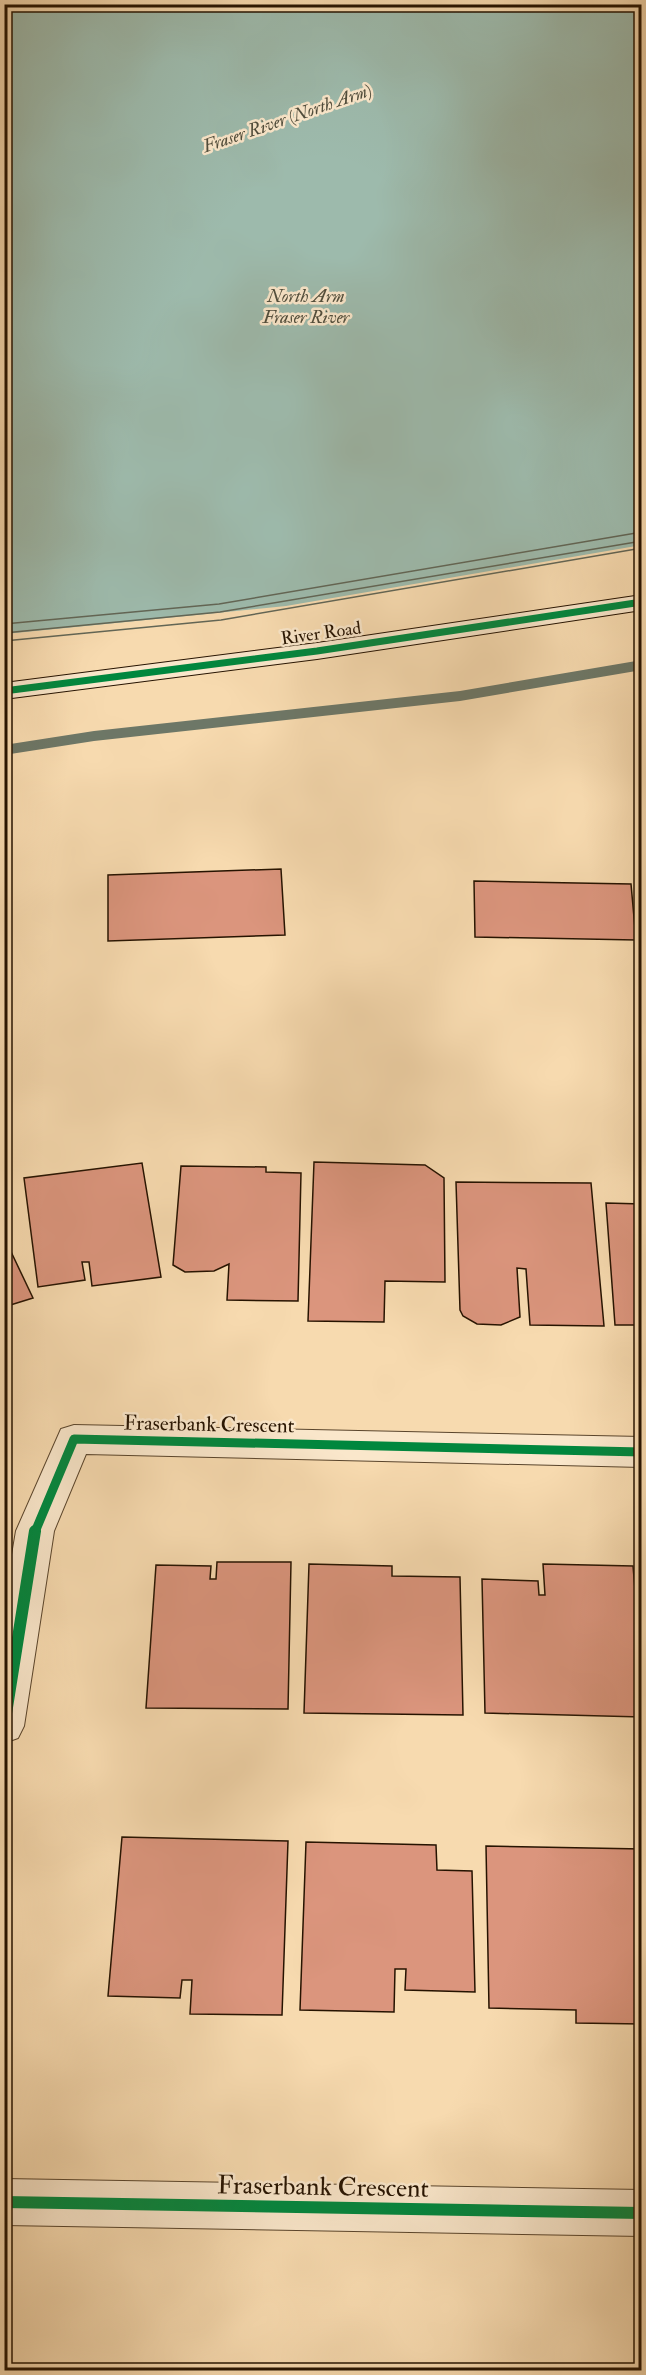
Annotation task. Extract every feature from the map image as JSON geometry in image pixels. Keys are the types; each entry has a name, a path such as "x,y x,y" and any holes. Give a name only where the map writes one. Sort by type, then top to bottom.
{"street":[{"name":"River Road","path":"4,691 316,651 642,602"},
{"name":"Fraserbank Crescent","path":"4,1726 35,1531 74,1439 642,1452"},
{"name":"Fraserbank Crescent","path":"4,2202 642,2213"}],"water":[{"name":"North Arm Fraser River","path":"5,5 641,5 641,554 222,626 5,647"}],"pier":[{"path":"642,545 642,557 223,629 4,650 5,634 286,606"}],"building":[{"path":"281,869 285,935 108,941 108,875"},
{"path":"4,881 8,934 4,935"},
{"path":"474,881 631,884 636,940 475,937"},
{"path":"314,1162 425,1165 444,1178 445,1282 385,1281 384,1322 308,1321"},
{"path":"142,1163 161,1277 92,1286 89,1262 82,1262 85,1280 38,1287 24,1178"},
{"path":"181,1166 266,1167 266,1172 301,1173 298,1301 227,1300 229,1264 214,1271 185,1272 173,1265"},
{"path":"456,1182 591,1183 604,1326 530,1325 526,1269 517,1268 520,1317 501,1325 477,1324 463,1316 460,1310"},
{"path":"606,1203 642,1204 642,1325 615,1325"},
{"path":"4,1237 33,1298 4,1307"},
{"path":"217,1562 291,1562 288,1709 146,1708 156,1565 211,1566 210,1579 216,1579"},
{"path":"309,1564 392,1566 392,1576 460,1577 463,1715 304,1713"},
{"path":"543,1564 633,1566 642,1672 642,1717 485,1713 482,1579 538,1581 539,1595 545,1595"},
{"path":"122,1837 288,1841 282,2015 190,2014 192,1980 182,1980 180,1998 108,1996"},
{"path":"306,1842 436,1845 437,1870 472,1871 475,1992 405,1990 406,1969 395,1969 394,2012 300,2010"},
{"path":"486,1846 642,1849 642,2024 576,2023 576,2010 489,2008"}],"waterway":[{"path":"4,750 94,736 460,696 642,665"}],"cycle path":[{"path":"4,691 317,651 642,602"},
{"path":"4,1726 35,1531 74,1439 642,1452"},
{"path":"4,2202 642,2213"}],"water label":[{"name":"Fraser River (North Arm)","path":"287,118"}]}
